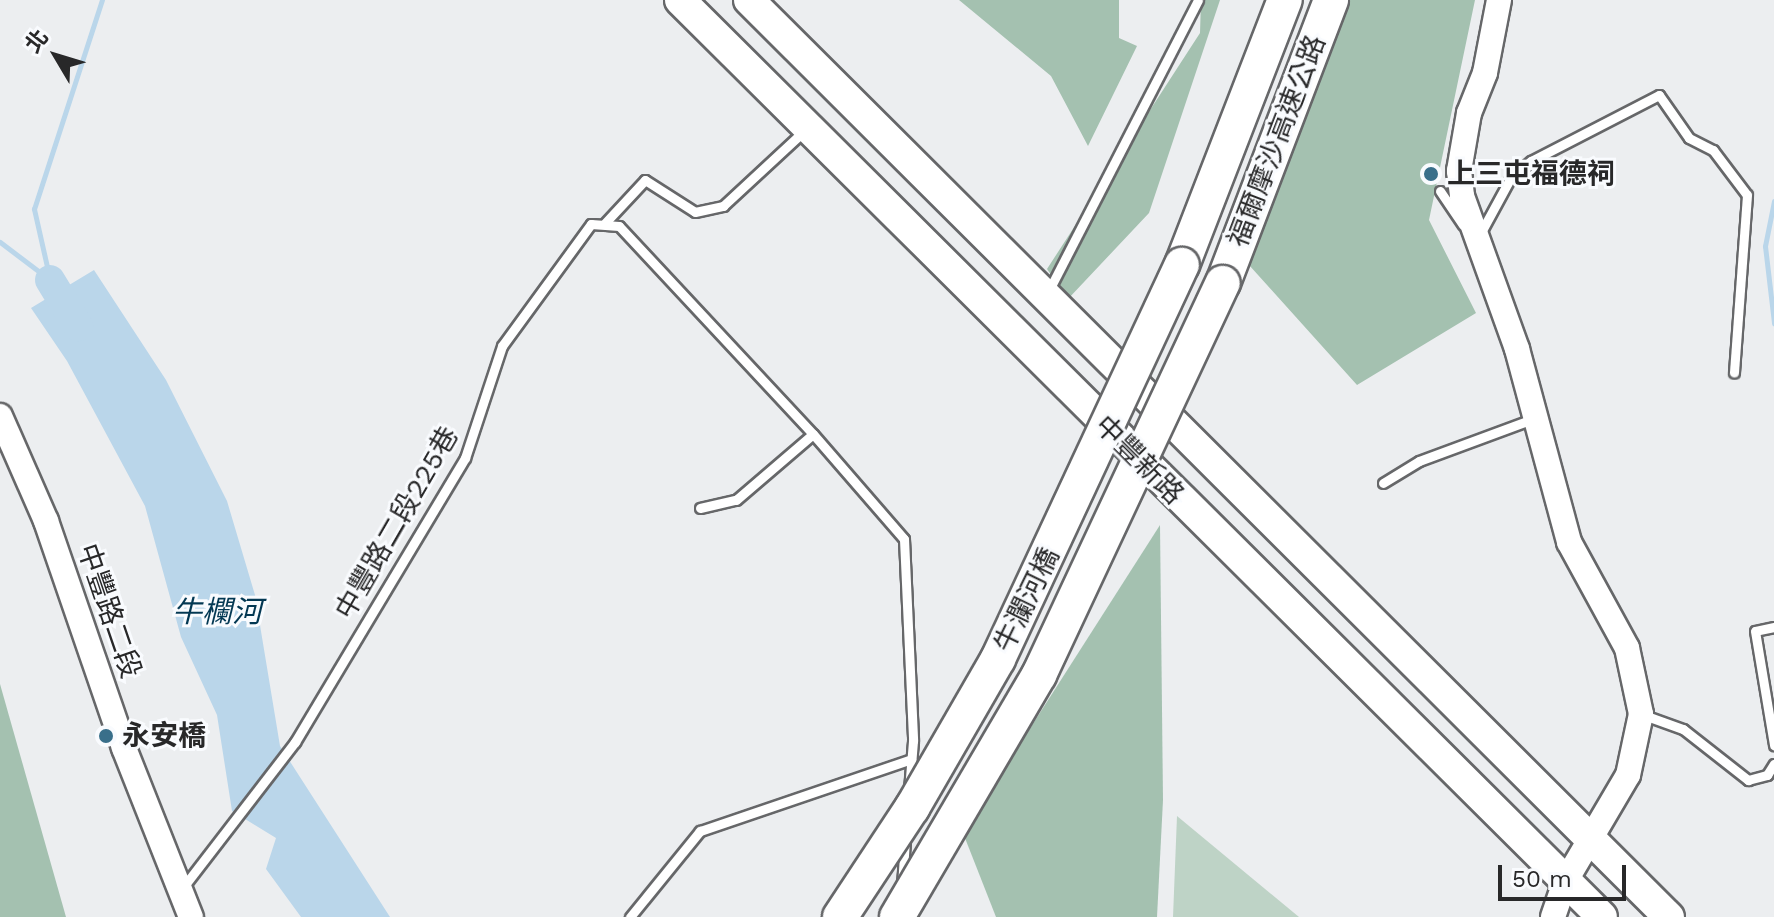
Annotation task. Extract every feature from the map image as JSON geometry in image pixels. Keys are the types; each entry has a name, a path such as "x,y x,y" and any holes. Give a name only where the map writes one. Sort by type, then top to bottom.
{"highway":[{"name":"福爾摩沙高速公路","path":"1182,265 1285,0"},
{"name":"福爾摩沙高速公路","path":"1223,283 1331,0"},
{"name":"牛瀾河橋","path":"840,917 912,808 998,659 1182,265"},
{"name":"牛瀾河橋","path":"898,917 1039,675 1223,283"}],"main road":[{"name":"中豐新路","path":"680,0 1602,917"},
{"name":"中豐新路","path":"749,0 1141,397 1590,843 1669,917"},
{"path":"1118,439 1141,397"}],"street":[{"path":"1499,0 1459,171 1476,244 1517,349 1569,542 1627,648 1641,714 1628,775 1565,882 1553,917"},
{"name":"中豐路二段","path":"0,416 46,521 179,892 191,917"}],"lane":[{"path":"1046,298 1198,0"},
{"path":"1476,244 1493,204 1531,161 1659,95 1689,138 1713,150 1747,195 1734,373"},
{"name":"中豐路二段225巷","path":"179,892 231,830 295,742 465,458 502,346 540,300 574,240 591,224 604,224 645,180 695,212 723,206 807,127"},
{"path":"1440,191 1476,244"},
{"path":"604,224 619,226 813,434 904,539 911,759 898,917"},
{"path":"1383,483 1419,461 1535,418"},
{"path":"700,508 736,500 813,434"},
{"path":"1772,627 1755,631 1774,745"},
{"path":"1641,714 1683,729 1748,780 1770,776 1774,764"},
{"path":"630,917 700,831 911,759"}],"green space":[{"path":"959,0 1119,0 1119,38 1137,46 1088,146 1051,76"},
{"path":"1201,0 1220,0 1149,213 1068,299 1047,269 1200,33"},
{"path":"1341,0 1475,0 1429,220 1476,313 1357,385 1249,265"},
{"path":"1160,525 1163,800 1157,917 996,917 963,833"},
{"path":"0,684 66,917 0,917"},
{"path":"1177,816 1299,917 1173,917"}],"water":[{"name":"牛欄河","path":"94,270 166,380 227,501 255,595 280,746 390,917 301,917 266,869 276,838 232,811 217,715 181,637 145,506 67,361 31,308"}],"waterway":[{"name":"牛欄河","path":"50,280 34,209 102,0"},
{"path":"1774,201 1765,246 1774,323"},
{"path":"0,242 50,280"},
{"name":"牛欄河","path":"50,280 78,326"}],"place":[{"name":"上三屯福德祠","path":"1431,174"},
{"name":"永安橋","path":"106,736"}]}
